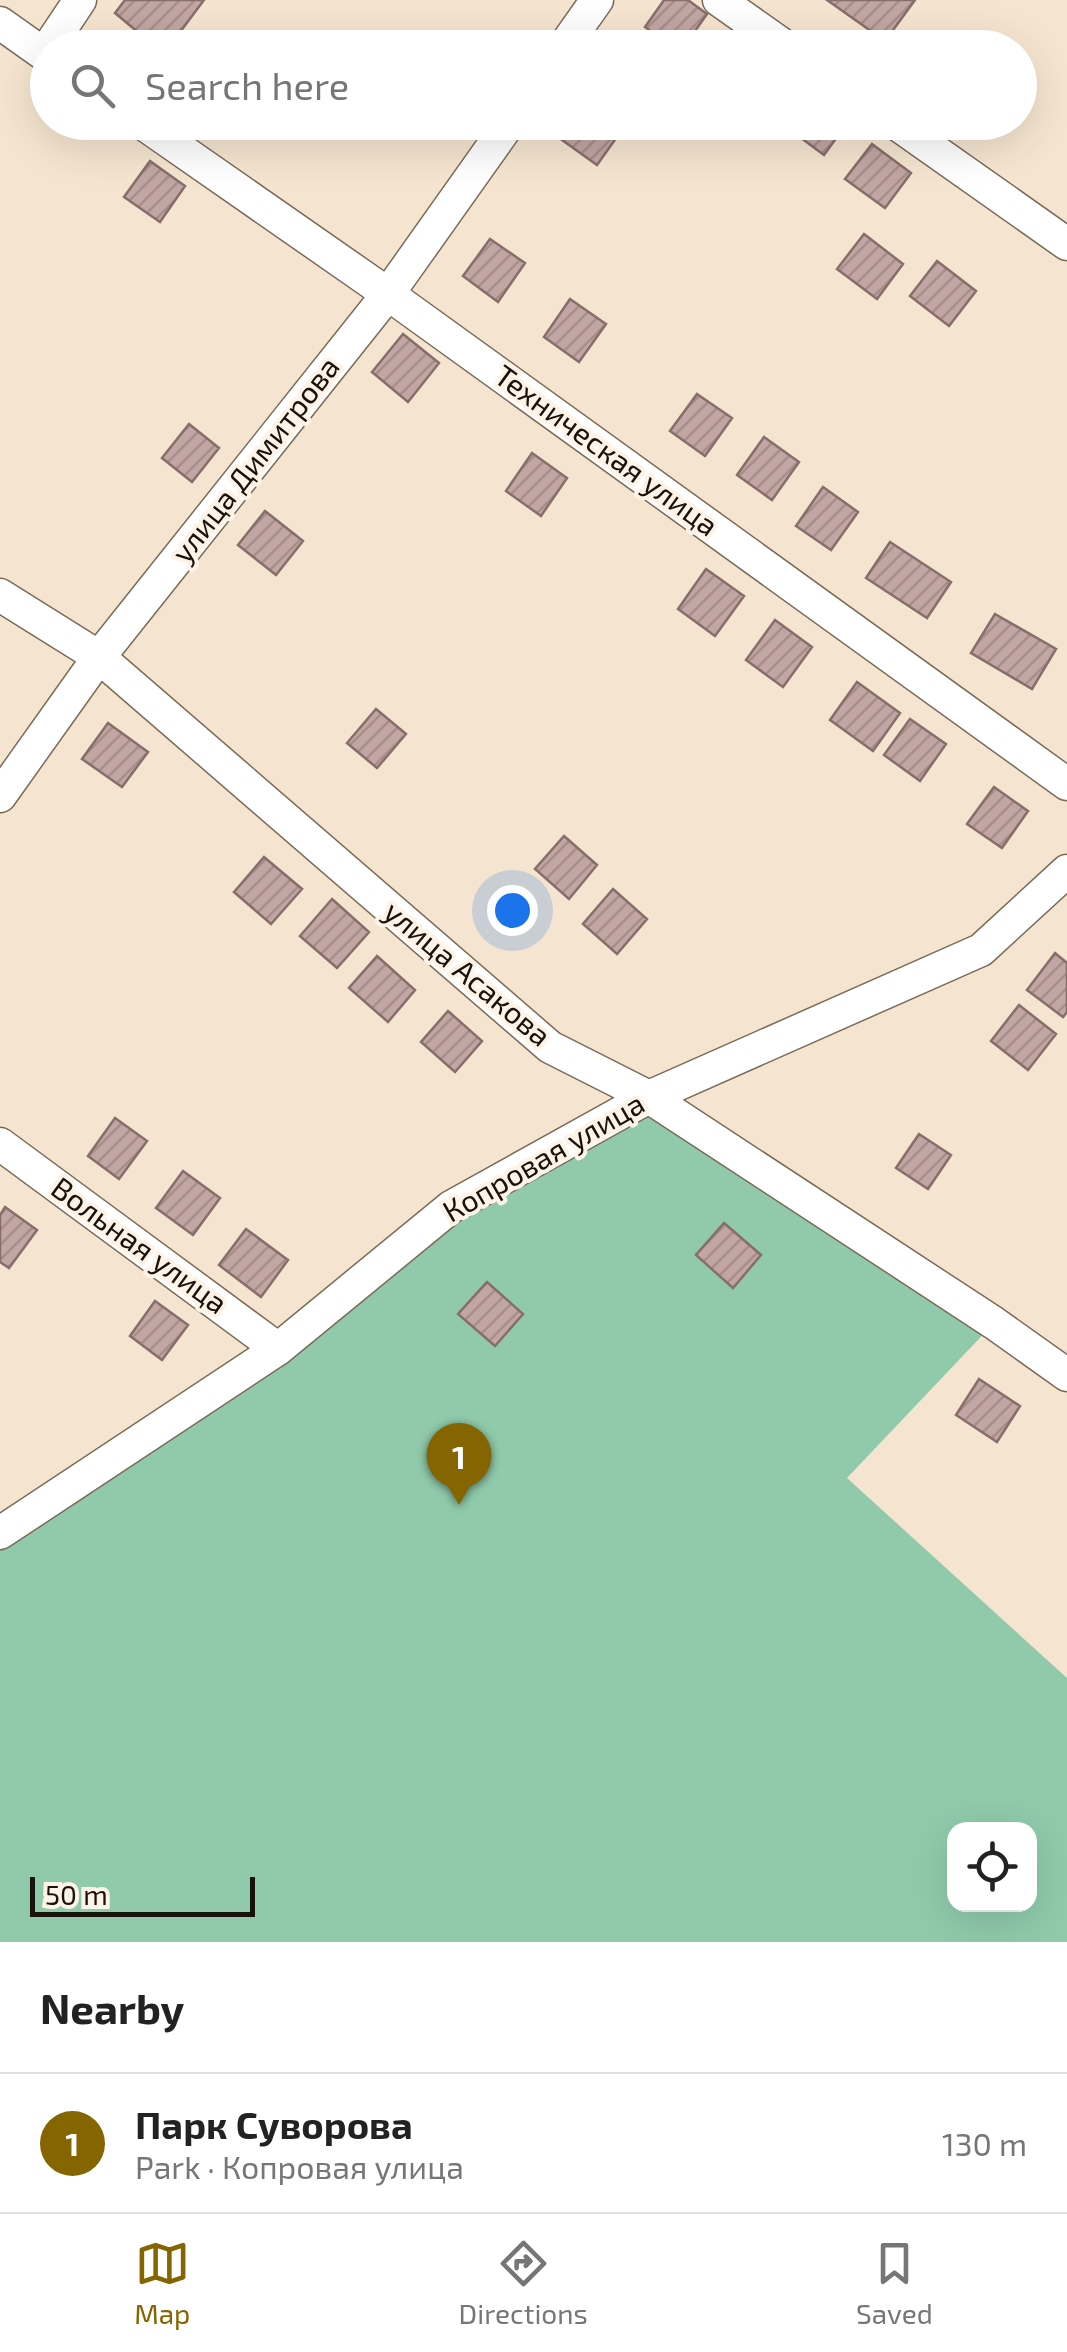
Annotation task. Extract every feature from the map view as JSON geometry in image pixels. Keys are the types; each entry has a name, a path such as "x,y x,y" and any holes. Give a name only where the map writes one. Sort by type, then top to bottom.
{"street":[{"path":"60,30 80,0"},
{"path":"576,30 597,0"},
{"path":"719,0 762,30"},
{"path":"0,23 30,42"},
{"name":"Техническая улица","path":"167,140 388,294 1067,784"},
{"name":"улица Димитрова","path":"0,796 99,657 388,294 497,140"},
{"path":"920,140 1067,244"},
{"name":"улица Асакова","path":"0,595 99,657 550,1047 649,1097 1067,1375"},
{"name":"Копровая улица","path":"0,1532 278,1348 451,1207 649,1097 981,950 1067,871"},
{"name":"Вольная улица","path":"0,1144 278,1348"}],"green space":[{"path":"649,1097 994,1323 847,1478 1067,1678 1067,1942 0,1942 0,1533 451,1207"}],"building":[{"path":"125,0 204,0 182,30 135,30 115,13"},
{"path":"664,0 688,0 707,14 696,30 645,27"},
{"path":"827,0 915,0 893,30 869,30"},
{"path":"562,140 615,140 597,165"},
{"path":"804,140 835,140 824,155"},
{"path":"872,144 911,173 885,208 845,179"},
{"path":"150,161 185,186 160,222 124,197"},
{"path":"864,234 903,264 877,299 837,269"},
{"path":"490,239 525,263 498,302 463,276"},
{"path":"937,261 976,291 949,326 910,296"},
{"path":"570,299 606,324 579,362 544,337"},
{"path":"403,334 439,363 408,402 372,372"},
{"path":"697,394 732,418 705,456 670,431"},
{"path":"189,424 219,448 192,482 162,458"},
{"path":"764,437 799,462 772,500 737,475"},
{"path":"532,453 567,478 541,516 506,491"},
{"path":"823,487 858,512 831,550 796,526"},
{"path":"265,511 303,541 276,575 238,545"},
{"path":"890,542 951,582 927,618 866,578"},
{"path":"706,569 744,596 715,636 678,609"},
{"path":"995,614 1056,649 1032,689 971,653"},
{"path":"775,620 812,647 783,687 746,660"},
{"path":"857,682 900,713 873,751 830,720"},
{"path":"376,709 406,734 377,768 347,743"},
{"path":"910,719 946,744 920,781 884,755"},
{"path":"108,723 148,752 122,787 82,759"},
{"path":"994,787 1028,811 1002,848 967,824"},
{"path":"564,836 597,865 569,899 535,869"},
{"path":"264,857 302,889 271,924 234,892"},
{"path":"613,889 647,919 617,954 583,924"},
{"path":"332,899 369,932 337,968 300,936"},
{"path":"1055,953 1067,963 1067,1012 1063,1017 1027,990"},
{"path":"377,956 415,990 388,1022 349,988"},
{"path":"1019,1005 1056,1034 1028,1070 991,1041"},
{"path":"448,1011 482,1041 455,1072 421,1042"},
{"path":"115,1118 147,1141 119,1179 88,1156"},
{"path":"919,1134 951,1155 928,1189 896,1168"},
{"path":"183,1171 220,1198 193,1235 156,1208"},
{"path":"5,1207 37,1230 9,1268 0,1262 0,1215"},
{"path":"724,1223 761,1255 733,1288 696,1255"},
{"path":"246,1229 288,1260 261,1297 219,1265"},
{"path":"487,1282 523,1314 495,1346 458,1314"},
{"path":"155,1301 188,1325 162,1360 130,1336"},
{"path":"979,1379 1020,1406 997,1442 956,1415"}],"place":[{"name":"Парк Суворова","path":"459,1505"}]}
